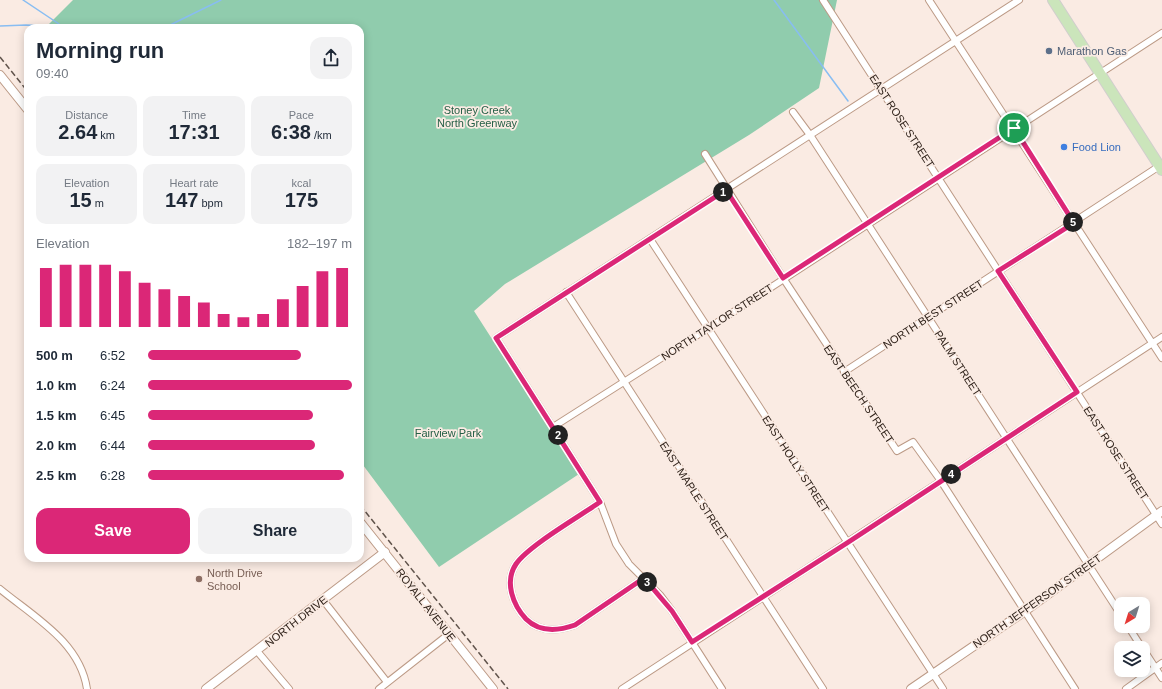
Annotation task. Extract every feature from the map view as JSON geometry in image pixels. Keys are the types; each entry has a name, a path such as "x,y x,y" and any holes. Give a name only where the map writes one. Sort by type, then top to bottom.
{"main road":[{"path":"1053,0 1161,167"}],"street":[{"name":"EAST ROSE STREET","path":"823,0 1077,392 1159,514 1162,524"},
{"path":"929,0 1014,128 1162,358"},
{"path":"722,689 672,611 644,578 629,564 616,544 600,502 496,338 1019,0"},
{"name":"NORTH TAYLOR STREET","path":"553,427 707,329 783,278 1162,33"},
{"path":"0,75 24,105"},
{"name":"PALM STREET","path":"793,112 810,135 1114,604"},
{"name":"EAST BEECH STREET","path":"705,154 726,190 897,451 913,442 941,481 1075,689"},
{"name":"NORTH BEST STREET","path":"844,372 1161,167"},
{"name":"EAST HOLLY STREET","path":"650,239 707,329 943,689"},
{"name":"EAST MAPLE STREET","path":"566,292 823,689"},
{"path":"622,689 1162,337"},
{"path":"600,502 537,545 516,563 511,584 512,598 521,614 532,625 547,629 562,630 575,625 644,578"},
{"name":"NORTH JEFFERSON STREET","path":"911,689 1159,514"},
{"name":"ROYALL AVENUE","path":"364,527 493,689"},
{"name":"NORTH DRIVE","path":"206,689 385,552"},
{"path":"0,589 57,635 73,652 80,663 87,689"},
{"path":"322,600 387,682"},
{"path":"379,689 449,634"},
{"path":"257,651 289,689"},
{"path":"1150,659 1162,678"},
{"path":"1126,689 1162,663"}],"green space":[{"path":"73,0 837,0 819,88 749,135 505,284 474,311 579,474 439,567 364,466 364,24 49,24"}],"waterway":[{"path":"23,0 59,24"},
{"path":"172,24 221,0"},
{"path":"774,0 848,101"},
{"path":"0,26 24,25"}],"railway":[{"path":"0,57 24,87"},
{"path":"364,510 508,689"}],"place":[{"name":"Marathon Gas","path":"1049,51"},
{"name":"Food Lion","path":"1064,147"},
{"name":"North Drive School","path":"199,579"}],"route":[{"path":"1014,128 1074,223 998,271 1077,392 847,543 692,642 660,595 644,578 575,625 562,630 547,629 532,625 521,614 512,598 511,584 516,563 526,553 600,502 496,338 726,190 783,278 1014,128"}],"park label":[{"name":"Stoney Creek North Greenway","path":"477,116"},
{"name":"Fairview Park","path":"448,433"}]}
